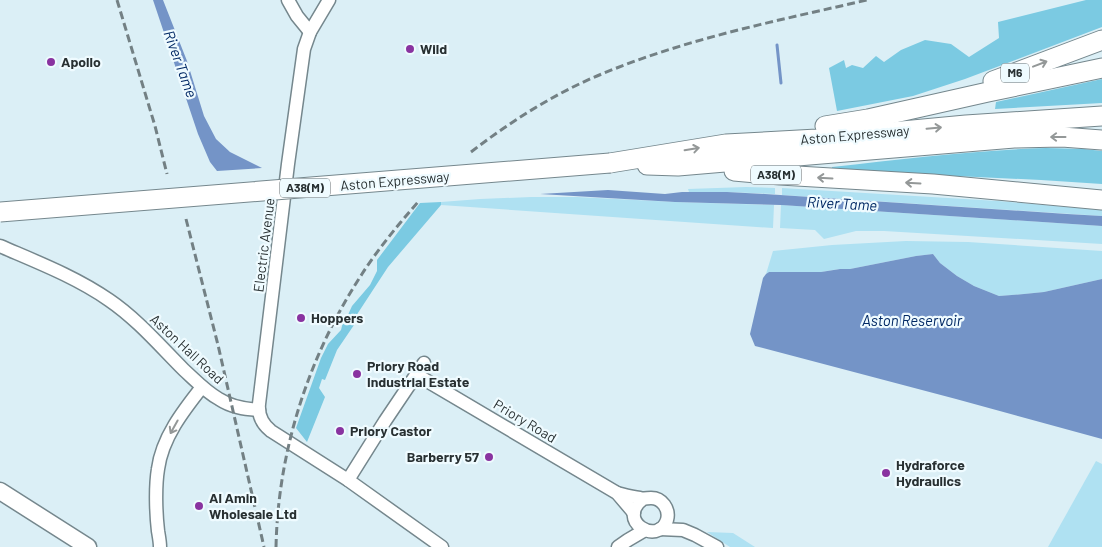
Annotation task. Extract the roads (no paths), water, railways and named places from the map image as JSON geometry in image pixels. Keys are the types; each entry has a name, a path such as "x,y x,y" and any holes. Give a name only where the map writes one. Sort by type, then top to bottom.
{"highway":[{"name":"M6","path":"726,144 868,135 929,106 1102,40"},
{"name":"M6","path":"929,106 1102,68"},
{"name":"Aston Expressway","path":"610,163 678,166 868,135 1102,116"},
{"name":"Aston Expressway","path":"868,135 1062,137 1102,140"},
{"name":"Aston Expressway","path":"0,212 610,163 726,144"},
{"name":"A38(M)","path":"678,166 780,175 953,186 1102,192"},
{"name":"A38(M)","path":"953,186 1102,200"}],"main road":[{"path":"0,491 88,547"}],"street":[{"path":"288,0 296,16 310,32"},
{"name":"Electric Avenue","path":"259,410 290,149 304,49 310,32 329,0"},
{"name":"Aston Hall Road","path":"0,246 85,285 109,300 129,315 202,387 218,399 243,409 259,410"},
{"path":"348,480 424,363"},
{"name":"Priory Road","path":"417,375 617,493 643,499"},
{"path":"160,547 157,498 159,465 171,432 186,407 202,387"},
{"path":"259,410 264,424 271,431 348,480 442,547"},
{"name":"Priory Road","path":"617,493 634,516"},
{"path":"623,543 634,516 635,507 643,499 654,498 660,500 667,509 668,514 683,530"},
{"path":"634,516 640,528 650,532 656,531 664,525 668,514"},
{"path":"660,528 683,530 717,547"},
{"path":"623,543 645,530"}],"water":[{"name":"River Tame","path":"153,0 163,0 187,61 204,116 216,139 230,152 262,168 217,171 210,162 198,134"},
{"name":"River Tame","path":"608,190 665,194 727,192 765,194 1102,216 1102,226 781,205 675,202 540,194"},
{"name":"Aston Reservoir","path":"933,254 940,263 957,276 974,286 999,296 1044,292 1102,279 1102,439 755,346 750,334 763,278 769,272 821,272 850,269"}],"waterway":[{"path":"777,45 781,83"}],"railway":[{"path":"117,0 155,126 167,174"},
{"path":"471,152 548,100 580,83 630,63 697,41 867,0"},
{"path":"276,547 278,511 290,439 312,370 326,337 362,274 388,237 418,202"},
{"path":"186,219 218,345 264,547"}],"place":[{"name":"Wild","path":"410,49"},
{"name":"Apollo","path":"51,62"},
{"name":"Hoppers","path":"301,318"},
{"name":"Priory Road Industrial Estate","path":"357,374"},
{"name":"Priory Castor","path":"340,431"},
{"name":"Barberry 57","path":"489,457"},
{"name":"Hydraforce Hydraulics","path":"886,473"},
{"name":"Al Amin Wholesale Ltd","path":"199,506"}]}
